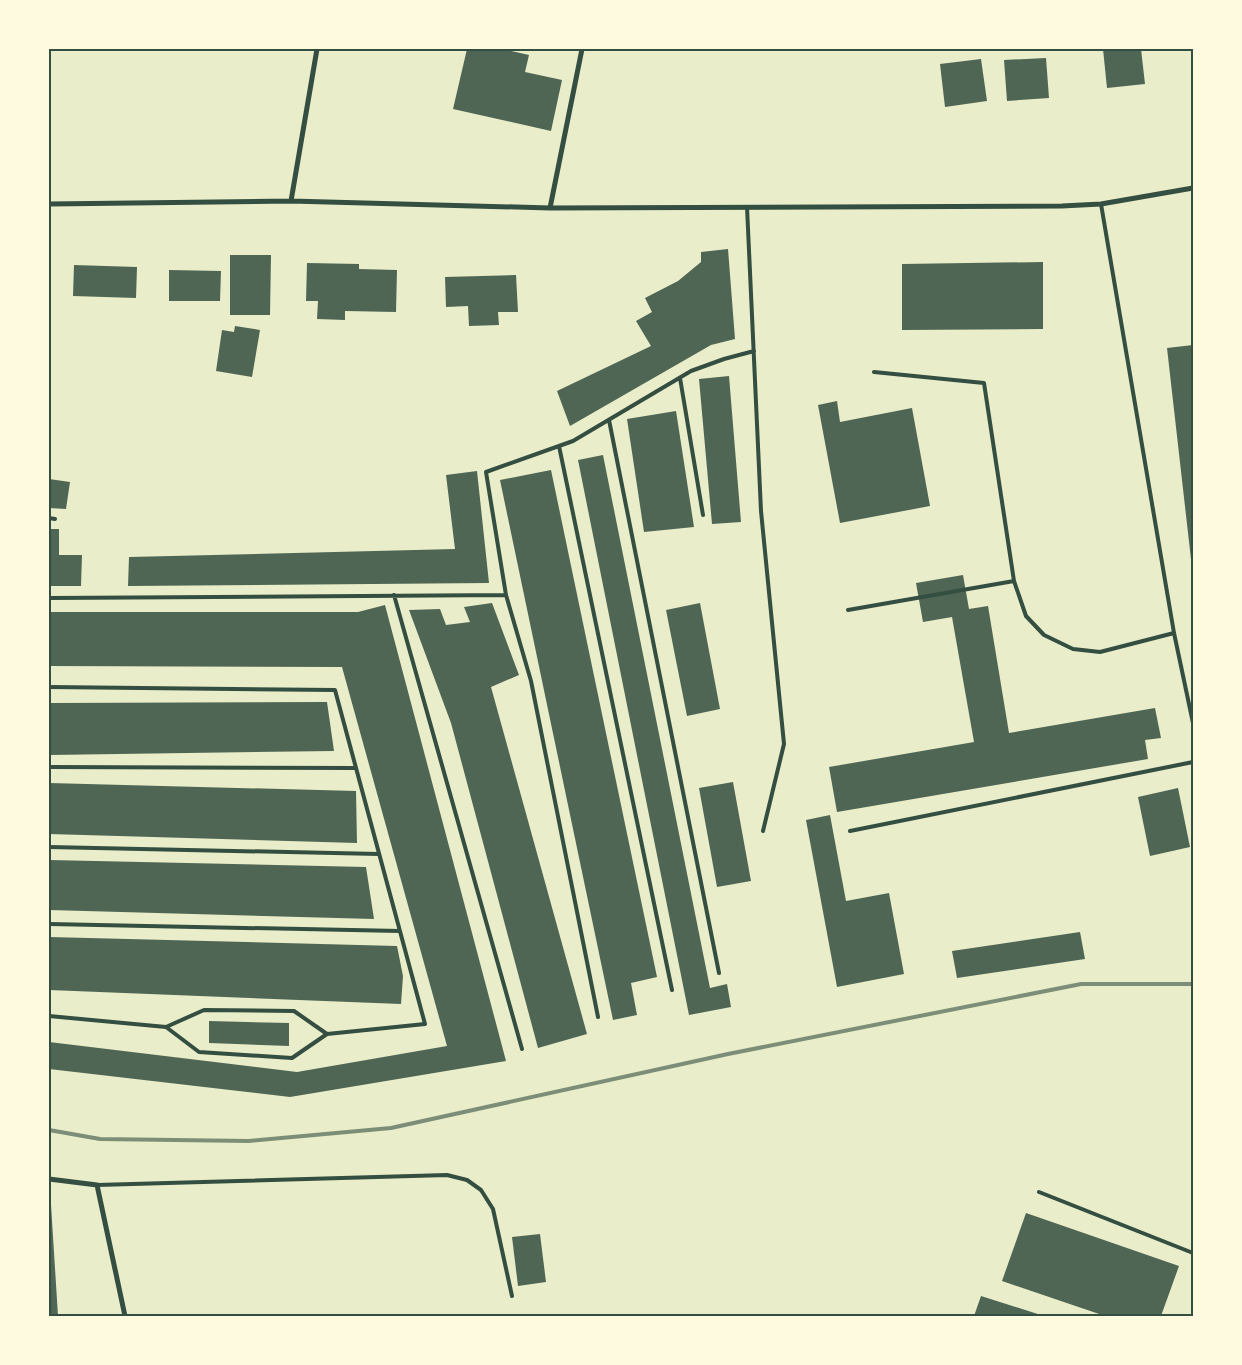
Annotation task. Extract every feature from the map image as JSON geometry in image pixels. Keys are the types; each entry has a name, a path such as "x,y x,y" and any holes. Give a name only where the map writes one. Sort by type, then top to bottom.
{"street":[{"path":"291,201 317,49"},
{"path":"550,208 582,49"},
{"path":"49,204 291,201 550,208 1062,206 1101,204 1193,188"},
{"path":"49,1179 98,1185 125,1316"}],"lane":[{"path":"1101,204 1174,633 1191,704 1193,722"},
{"path":"747,207 761,511 784,744 763,831"},
{"path":"598,1017 530,681 506,595 486,472 573,441 691,371 754,351"},
{"path":"874,372 984,383 1014,581 1026,616 1044,635 1073,649 1100,652 1174,633"},
{"path":"680,378 703,515"},
{"path":"609,420 718,973"},
{"path":"558,446 672,990"},
{"path":"49,518 55,518"},
{"path":"848,610 1014,581"},
{"path":"49,598 506,595"},
{"path":"394,596 522,1049"},
{"path":"49,688 335,690 425,1024 327,1034 292,1058 199,1052 166,1027"},
{"path":"850,831 1193,762"},
{"path":"49,767 356,768"},
{"path":"49,847 379,854"},
{"path":"49,924 400,931"},
{"path":"49,1016 166,1027 204,1010 294,1011 327,1034"},
{"path":"98,1185 447,1175 467,1180 481,1190 493,1209 512,1296"},
{"path":"1039,1192 1193,1253"}],"building":[{"path":"467,49 503,49 529,55 525,72 562,80 551,131 453,109"},
{"path":"1103,49 1141,49 1145,84 1107,88"},
{"path":"1046,58 1049,98 1007,101 1004,60"},
{"path":"981,59 987,101 945,107 940,64"},
{"path":"728,249 735,339 711,345 570,426 557,391 651,346 636,321 652,312 645,298 678,281 701,262 701,252"},
{"path":"230,255 271,255 270,315 230,315"},
{"path":"1043,262 1043,329 902,330 902,264"},
{"path":"307,263 359,264 359,269 397,270 396,312 345,311 345,320 317,319 318,301 306,301"},
{"path":"74,265 137,267 136,298 73,296"},
{"path":"169,270 221,271 220,301 169,301"},
{"path":"516,275 518,312 498,312 499,325 469,326 468,306 446,307 445,277"},
{"path":"235,326 260,330 252,377 216,371 222,330 234,332"},
{"path":"1193,345 1193,568 1192,568 1167,348"},
{"path":"729,376 741,522 712,524 699,379"},
{"path":"837,401 840,422 912,408 930,506 840,523 818,405"},
{"path":"676,411 694,527 644,532 627,419"},
{"path":"603,455 710,988 727,984 731,1007 689,1015 578,460"},
{"path":"551,470 657,977 631,983 637,1015 613,1020 500,480"},
{"path":"477,471 489,583 128,586 129,557 455,549 446,475"},
{"path":"49,479 70,482 66,509 49,508"},
{"path":"49,529 59,529 59,555 82,555 81,586 49,586"},
{"path":"963,575 969,609 988,606 1009,733 1155,708 1161,738 1145,740 1148,759 837,812 829,767 974,742 952,617 923,622 916,583"},
{"path":"492,603 519,675 491,687 587,1034 538,1048 451,723 409,610 440,609 446,625 470,622 464,607"},
{"path":"700,603 720,709 687,716 666,610"},
{"path":"385,605 506,1061 290,1097 49,1069 49,1042 297,1072 447,1046 342,667 49,666 49,612 358,612"},
{"path":"327,702 334,751 49,755 49,703"},
{"path":"733,782 751,881 717,887 699,788"},
{"path":"49,783 356,791 357,843 49,834"},
{"path":"1178,788 1190,847 1150,856 1138,797"},
{"path":"830,815 846,901 889,893 904,974 837,987 806,820"},
{"path":"49,860 366,867 374,919 49,910"},
{"path":"1080,932 1085,959 957,978 952,951"},
{"path":"49,937 397,946 403,976 401,1004 49,990"},
{"path":"209,1021 289,1023 289,1046 209,1043"},
{"path":"50,1189 58,1316 49,1316"},
{"path":"1026,1213 1179,1266 1161,1316 1105,1316 1002,1281"},
{"path":"540,1234 546,1282 518,1286 512,1237"},
{"path":"981,1296 1044,1316 974,1316"}],"railway":[{"path":"49,1130 100,1139 249,1141 391,1128 728,1054 1081,984 1193,984"}]}
